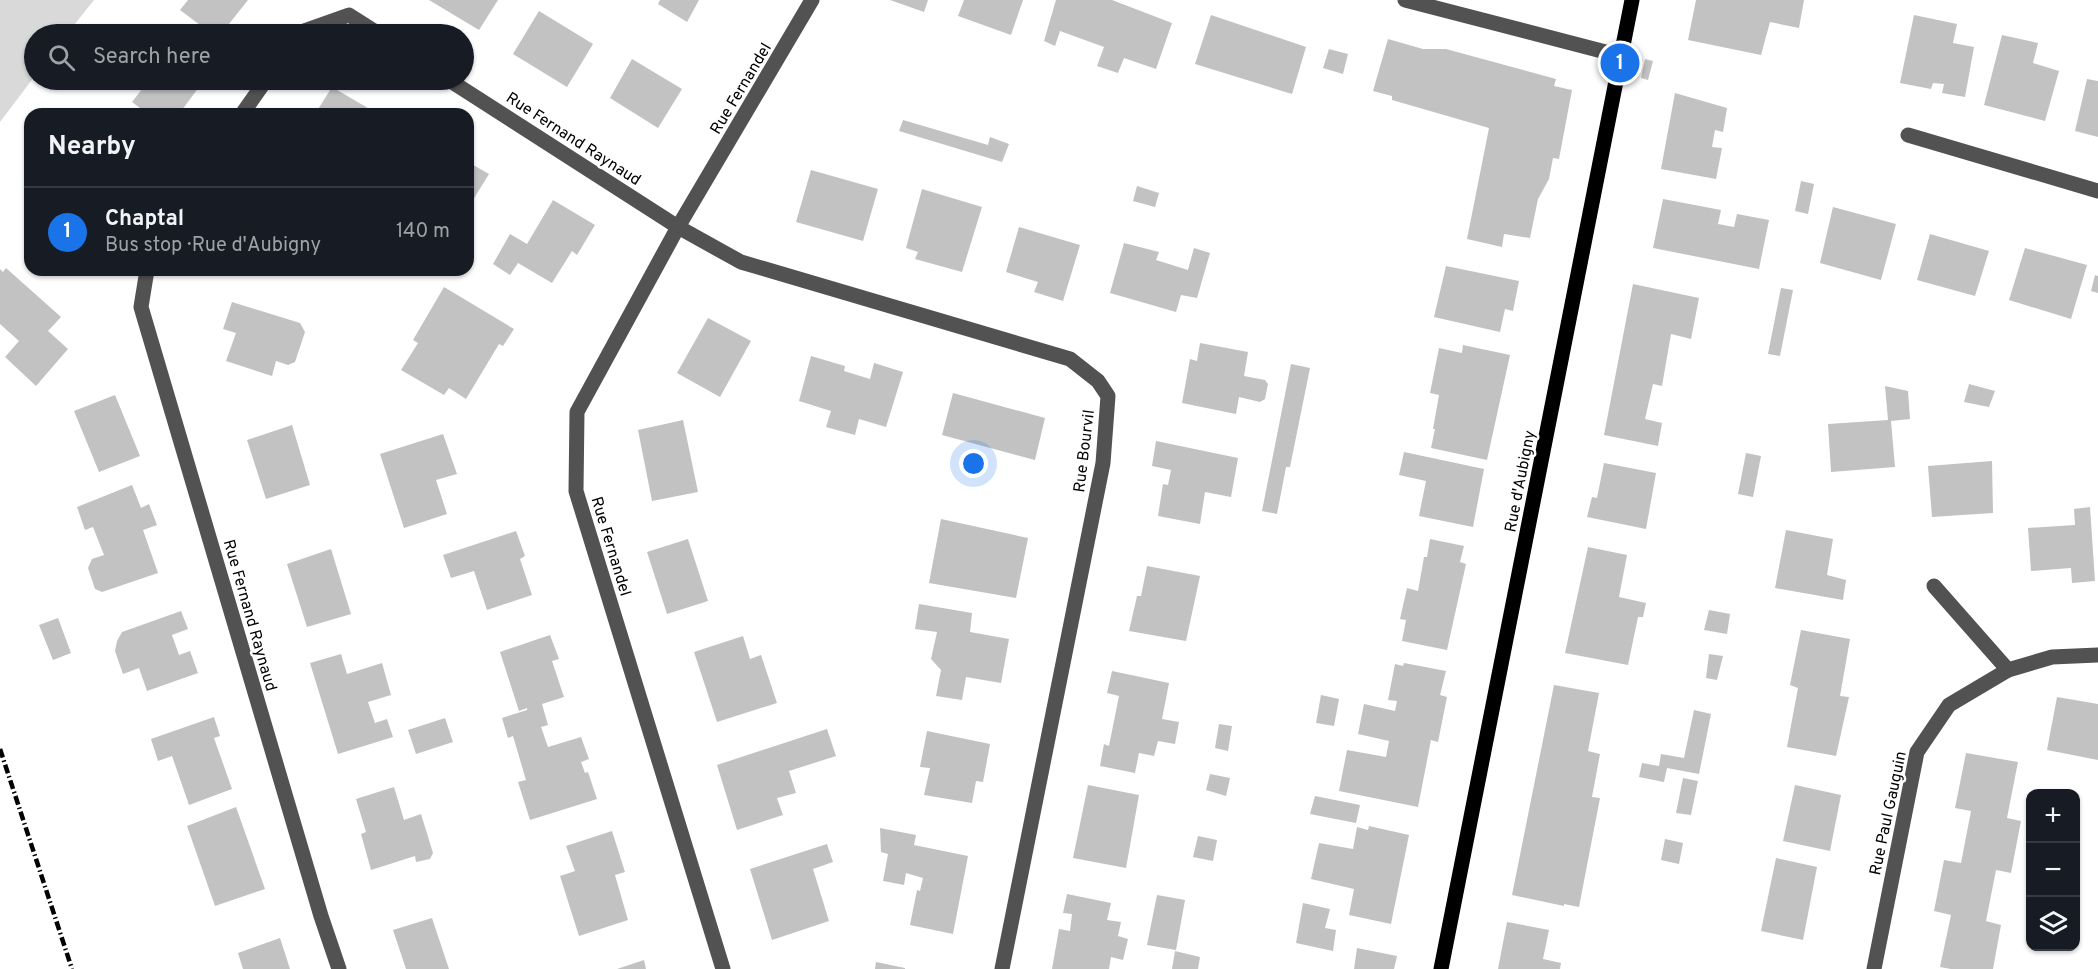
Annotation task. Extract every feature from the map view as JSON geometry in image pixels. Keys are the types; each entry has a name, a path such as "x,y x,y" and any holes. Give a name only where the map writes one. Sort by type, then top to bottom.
{"main road":[{"name":"Rue d'Aubigny","path":"1441,969 1632,0"}],"street":[{"name":"Rue Fernandel","path":"723,969 576,491 577,412 678,227 812,0"},
{"path":"1405,0 1621,56"},
{"path":"324,24 349,15 363,24"},
{"path":"246,108 259,90"},
{"name":"Rue Fernand Raynaud","path":"465,90 678,227"},
{"path":"1908,135 2098,191"},
{"name":"Rue Bourvil","path":"678,227 741,262 1070,359 1098,381 1108,396 1103,464 1002,969"},
{"name":"Rue Fernand Raynaud","path":"146,276 141,307 321,916 339,969"},
{"path":"1934,586 2008,670"},
{"name":"Rue Paul Gauguin","path":"1874,969 1917,752 1949,705 2008,670 2052,657 2098,656"}],"shaded area":[{"path":"0,0 94,0 75,24 24,24 24,90 0,122"}],"building":[{"path":"188,0 248,0 229,24 199,24 180,10"},
{"path":"429,0 498,0 479,30 474,27 474,24 469,24"},
{"path":"660,0 699,0 687,22 658,4"},
{"path":"890,0 928,0 924,12"},
{"path":"964,0 1023,0 1011,35 958,16"},
{"path":"1056,0 1112,0 1172,23 1156,69 1124,58 1118,73 1097,66 1104,47 1060,31 1055,46 1044,41"},
{"path":"1696,0 1804,0 1799,28 1770,22 1761,55 1688,40"},
{"path":"539,11 593,44 567,87 513,54"},
{"path":"1211,15 1306,47 1292,94 1195,64"},
{"path":"1914,15 1957,24 1953,43 1974,47 1965,97 1942,93 1944,84 1933,83 1931,89 1900,83"},
{"path":"2002,35 2038,43 2033,63 2059,71 2045,121 1984,105"},
{"path":"1388,39 1423,49 1446,49 1556,79 1554,86 1572,90 1559,159 1553,158 1549,179 1538,199 1530,238 1504,234 1502,247 1467,239 1489,128 1392,100 1392,96 1373,91"},
{"path":"1329,49 1348,54 1343,74 1323,68"},
{"path":"632,59 682,89 658,128 610,98"},
{"path":"1645,59 1653,61 1648,80 1641,78"},
{"path":"2087,79 2098,81 2098,137 2075,131"},
{"path":"141,90 197,90 183,108 140,108 132,102"},
{"path":"330,90 337,90 368,108 319,108"},
{"path":"1675,93 1727,108 1723,132 1715,130 1712,147 1722,148 1716,179 1661,169"},
{"path":"903,120 988,145 990,137 1009,144 1002,162 899,131"},
{"path":"474,165 489,174 474,198"},
{"path":"811,170 878,189 863,241 796,222"},
{"path":"1801,181 1814,184 1808,214 1795,211"},
{"path":"1137,186 1159,193 1155,207 1133,201"},
{"path":"922,189 982,207 962,272 915,259 918,252 906,248"},
{"path":"1663,199 1721,210 1718,224 1734,227 1737,214 1769,220 1759,269 1653,248"},
{"path":"553,200 595,225 577,255 572,251 552,283 518,263 510,275 493,264 510,234 527,244"},
{"path":"1833,207 1896,224 1881,280 1820,263"},
{"path":"1019,227 1080,245 1063,301 1034,292 1038,282 1006,272"},
{"path":"1930,234 1989,251 1975,296 1917,280"},
{"path":"1124,243 1159,252 1156,260 1188,270 1194,248 1210,253 1197,298 1181,295 1176,312 1110,293"},
{"path":"2025,248 2087,265 2071,319 2009,300"},
{"path":"1446,266 1519,281 1513,311 1505,309 1500,332 1434,317"},
{"path":"6,268 61,317 48,331 68,349 36,386 5,357 19,341 0,324 0,269 3,272"},
{"path":"2095,275 2098,276 2098,293 2091,291"},
{"path":"1633,284 1699,298 1691,339 1671,334 1662,386 1653,384 1645,419 1662,423 1658,446 1604,435"},
{"path":"444,287 514,329 503,346 499,344 466,399 449,388 444,395 401,370 418,343 413,340"},
{"path":"1781,288 1793,290 1780,356 1768,354"},
{"path":"232,302 300,323 305,332 295,362 288,365 276,361 272,376 226,361 236,333 223,329"},
{"path":"708,318 751,341 720,397 677,373"},
{"path":"1200,343 1248,352 1244,376 1265,380 1268,384 1265,399 1260,402 1239,397 1236,414 1182,403 1190,359 1197,361"},
{"path":"1463,345 1510,355 1487,460 1431,448 1439,395 1430,393 1439,348 1462,353"},
{"path":"811,356 845,366 844,371 870,379 874,363 903,372 886,427 859,419 855,435 826,427 831,411 799,401"},
{"path":"1291,364 1310,368 1290,467 1286,467 1277,514 1262,511"},
{"path":"1969,384 1995,391 1989,407 1964,402"},
{"path":"1885,386 1908,391 1910,419 1891,421 1895,467 1831,472 1828,424 1888,420"},
{"path":"953,393 1045,418 1035,460 942,435"},
{"path":"115,395 140,456 99,472 74,411"},
{"path":"683,420 698,492 652,501 638,430"},
{"path":"292,425 310,485 266,499 247,440"},
{"path":"443,434 457,474 436,480 447,514 404,528 380,454"},
{"path":"1156,441 1238,458 1231,497 1205,492 1200,524 1158,516 1163,484 1168,485 1171,470 1152,466"},
{"path":"1404,452 1484,469 1473,527 1419,516 1426,481 1399,475"},
{"path":"1746,453 1761,456 1753,497 1738,494"},
{"path":"1992,461 1993,513 1932,517 1928,466"},
{"path":"1604,463 1656,473 1646,529 1587,517 1592,497 1597,498"},
{"path":"132,485 141,508 149,504 157,525 143,530 158,573 102,592 95,589 88,568 92,559 104,555 93,527 85,530 77,507"},
{"path":"2090,507 2095,581 2072,583 2071,568 2031,571 2028,528 2075,525 2074,509"},
{"path":"941,519 1028,538 1016,598 929,583"},
{"path":"1786,530 1833,539 1827,575 1846,580 1843,600 1775,588"},
{"path":"516,531 525,556 520,559 532,595 487,610 474,571 451,578 443,555"},
{"path":"688,539 708,601 667,614 647,552"},
{"path":"1430,539 1464,546 1460,562 1466,564 1447,650 1402,641 1406,620 1400,619 1407,588 1418,591"},
{"path":"1588,547 1627,555 1619,597 1646,603 1643,617 1638,617 1628,665 1565,653"},
{"path":"331,549 351,614 307,627 287,564"},
{"path":"1147,566 1200,576 1186,641 1129,631 1137,596 1141,596"},
{"path":"919,604 972,613 970,632 1009,639 1001,683 966,677 962,700 936,696 941,670 931,659 937,632 915,629"},
{"path":"1709,610 1730,614 1727,634 1704,630"},
{"path":"181,611 188,629 172,635 179,655 190,651 198,673 147,691 139,668 123,674 115,651 117,641 122,632"},
{"path":"58,618 71,653 53,660 39,625"},
{"path":"1801,630 1850,639 1840,696 1849,697 1836,756 1787,747 1798,688 1790,685"},
{"path":"550,635 559,659 552,661 564,697 542,704 548,725 541,727 548,747 581,737 589,759 581,762 585,773 588,772 597,799 530,820 518,782 526,780 513,736 508,738 502,718 527,710 527,708 519,711 500,652"},
{"path":"743,636 750,659 761,655 777,703 717,722 694,652"},
{"path":"341,654 347,674 382,663 391,695 368,702 375,723 387,719 393,737 338,754 310,663"},
{"path":"1709,654 1723,656 1717,680 1706,678"},
{"path":"1404,663 1446,671 1440,695 1447,697 1438,742 1431,740 1418,807 1339,791 1347,750 1386,757 1389,741 1358,734 1364,704 1395,711 1397,701 1388,700 1395,664 1403,666"},
{"path":"1112,671 1169,683 1162,719 1179,722 1175,744 1158,741 1154,756 1139,753 1135,773 1100,766 1104,744 1109,746 1119,696 1107,693"},
{"path":"1554,685 1599,693 1588,751 1600,754 1592,797 1600,798 1579,907 1512,895"},
{"path":"1321,695 1339,699 1334,726 1316,723"},
{"path":"2057,697 2098,704 2098,760 2047,750"},
{"path":"1694,710 1711,714 1699,774 1667,768 1664,782 1639,777 1642,763 1659,766 1661,754 1684,758"},
{"path":"214,717 220,736 214,738 232,789 189,805 172,756 158,761 151,739"},
{"path":"445,718 453,742 416,754 408,730"},
{"path":"1219,724 1232,726 1228,751 1215,748"},
{"path":"827,729 836,756 789,771 796,793 777,798 783,815 737,830 717,765"},
{"path":"927,731 990,744 983,782 976,781 972,803 924,795 930,768 920,767"},
{"path":"1966,753 2018,762 2007,818 2021,821 2011,873 1996,870 1986,921 2001,925 1993,969 1940,967 1951,915 1934,911 1944,860 1961,863 1971,811 1955,808"},
{"path":"1210,774 1230,778 1226,796 1206,790"},
{"path":"1683,778 1698,781 1691,815 1676,813"},
{"path":"1088,785 1139,795 1126,868 1073,858"},
{"path":"1795,785 1841,795 1830,851 1783,841"},
{"path":"394,787 404,820 421,814 433,853 430,859 416,862 415,856 371,870 361,834 366,832 356,799"},
{"path":"1315,796 1360,805 1356,823 1310,814"},
{"path":"236,807 265,889 215,906 187,826"},
{"path":"1369,826 1409,835 1391,924 1349,915 1354,889 1311,879 1319,843 1353,849 1357,827 1368,830"},
{"path":"880,828 916,835 914,845 968,856 953,934 910,925 917,890 920,891 923,878 906,873 904,885 883,881 888,854 881,852"},
{"path":"612,831 625,872 615,875 628,920 579,936 560,876 575,871 566,846"},
{"path":"1198,836 1217,840 1213,861 1193,857"},
{"path":"1665,839 1683,843 1679,864 1661,860"},
{"path":"827,844 833,862 813,869 829,921 772,940 750,869"},
{"path":"1776,858 1817,867 1803,940 1761,931"},
{"path":"1067,894 1111,903 1107,920 1121,922 1118,936 1128,939 1123,960 1111,957 1109,969 1052,969 1059,929 1070,931 1072,914 1063,913"},
{"path":"1157,895 1185,900 1176,950 1147,945"},
{"path":"1303,903 1330,909 1325,928 1336,930 1333,951 1296,943"},
{"path":"432,918 449,969 406,969 393,930"},
{"path":"1507,922 1549,930 1543,959 1561,963 1560,969 1498,969"},
{"path":"280,938 290,969 243,969 238,953"},
{"path":"1357,948 1397,956 1394,969 1354,969"},
{"path":"1175,951 1200,957 1198,969 1172,969"},
{"path":"644,960 646,969 617,969"},
{"path":"876,962 905,968 905,969 875,969"}],"railway":[{"path":"0,749 72,969"}],"place":[{"name":"Chaptal","path":"1620,63"}]}
